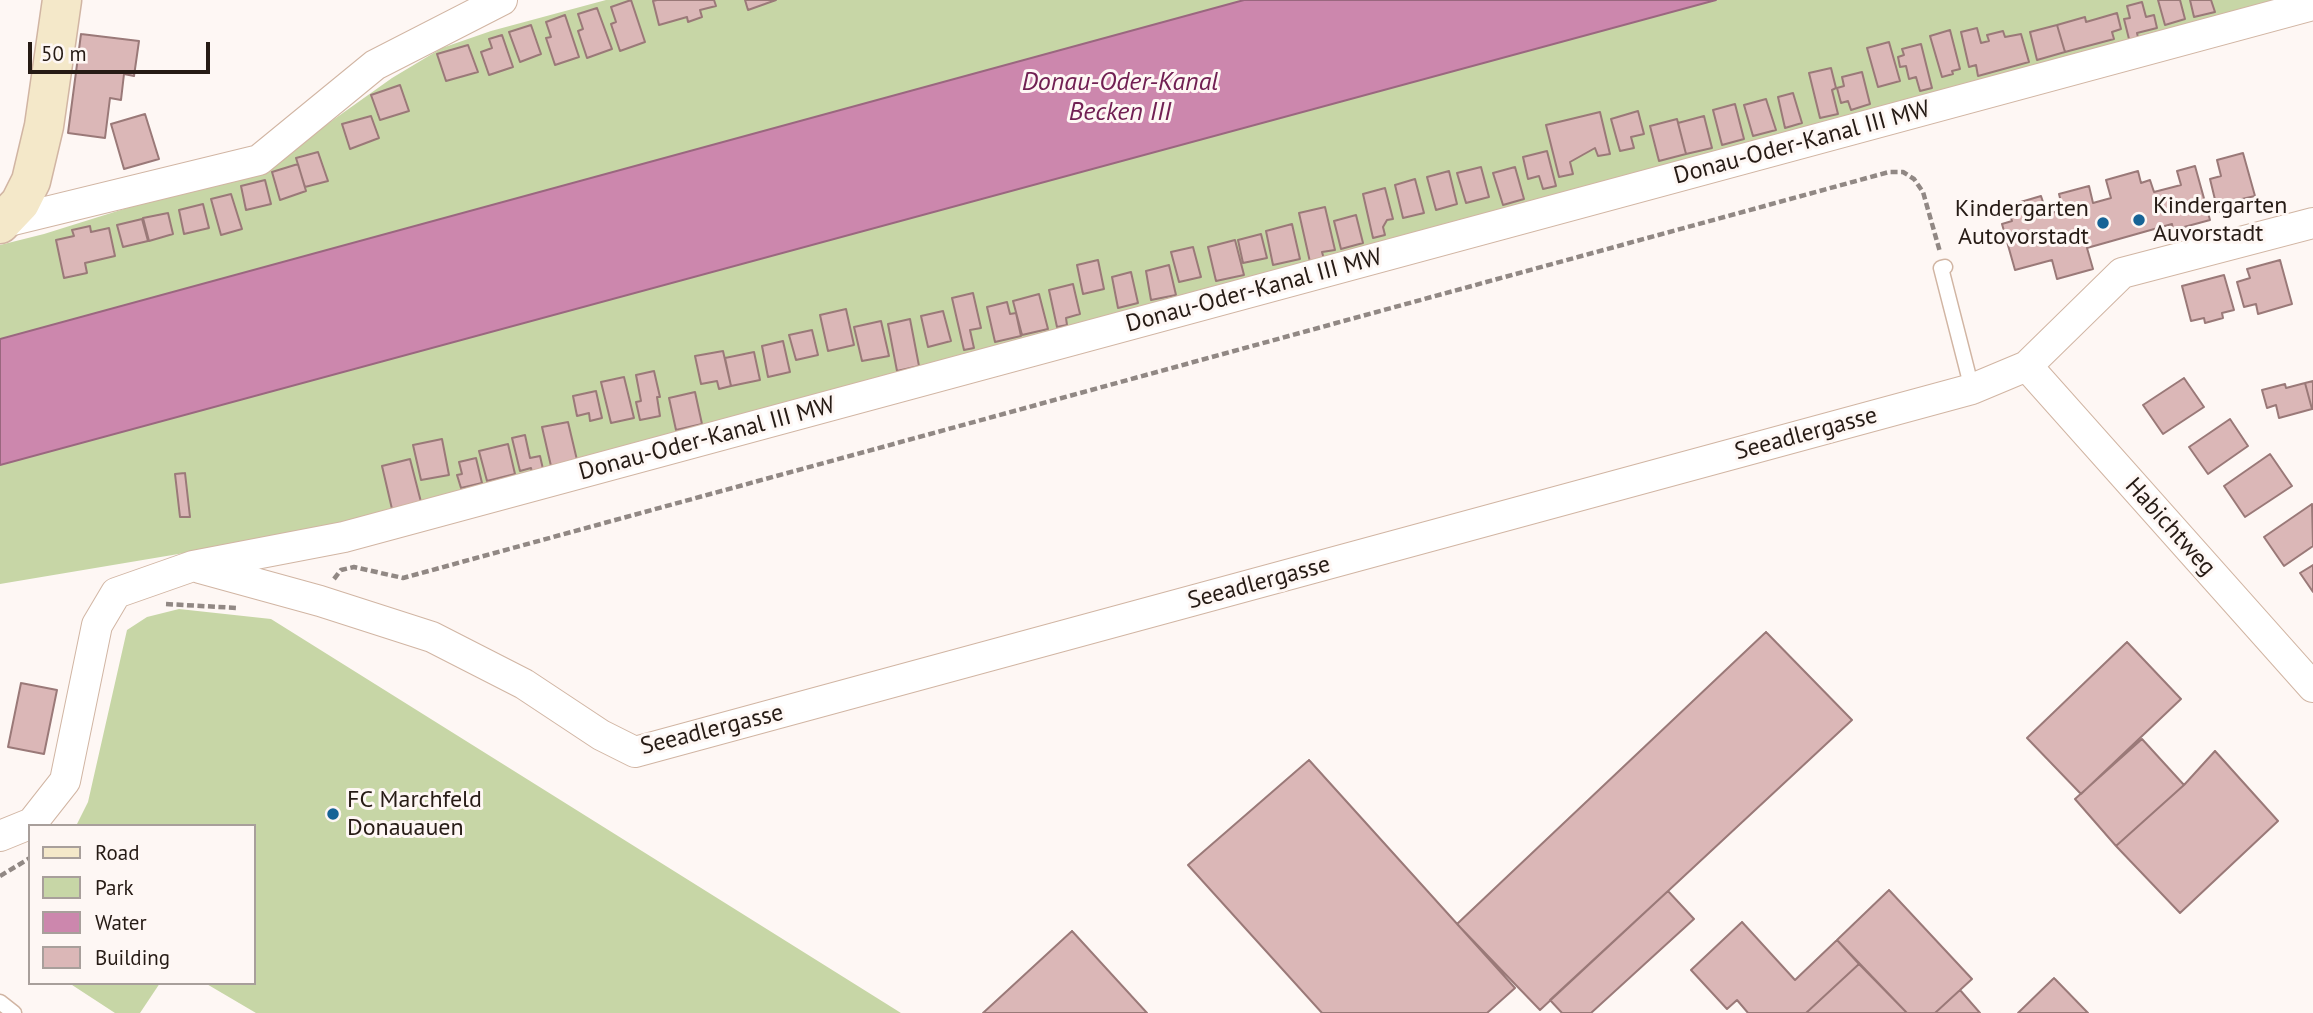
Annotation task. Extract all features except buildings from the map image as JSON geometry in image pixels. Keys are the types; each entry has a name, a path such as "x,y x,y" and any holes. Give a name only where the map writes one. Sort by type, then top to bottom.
{"street":[{"path":"1,223 20,203 31,181 44,126 62,0"},
{"path":"1,223 259,160 375,65 502,0"},
{"name":"Donau-Oder-Kanal III MW","path":"30,824 65,781 97,625 116,593 193,566 357,533 2313,5"},
{"name":"Seeadlergasse","path":"193,566 320,601 432,637 524,684 601,735 635,752 1972,389 2027,366 2122,273 2313,223"},
{"name":"Habichtweg","path":"2027,366 2313,687"},
{"name":"Donau-Oder-Kanal III MW","path":"0,836 28,825"}],"lane":[{"path":"1945,267 1941,268 1972,389"},
{"path":"0,1002 14,1013"}],"path":[{"path":"320,601 341,570 354,567 403,578 1889,172 1903,172 1914,178 1923,192 1945,267"},
{"path":"160,604 247,609"},
{"path":"0,876 28,859"}],"green space":[{"path":"606,0 1244,0 0,339 0,245 44,234 274,162 392,78 442,48 491,31"},
{"path":"1716,0 2293,0 345,526 0,584 0,465"},
{"name":"FC Marchfeld Donauauen","path":"179,609 271,619 901,1013 256,1013 208,985 256,985 256,824 77,824 88,802 127,630 147,617"},
{"path":"72,985 159,985 140,1013 115,1013"}],"water":[{"name":"Donau-Oder-Kanal Becken III","path":"1244,0 1716,0 0,465 0,339"}],"place":[{"name":"Kindergarten Auvorstadt","path":"2139,220"},
{"name":"Kindergarten Autovorstadt","path":"2103,223"},
{"name":"FC Marchfeld Donauauen","path":"333,814"}]}
